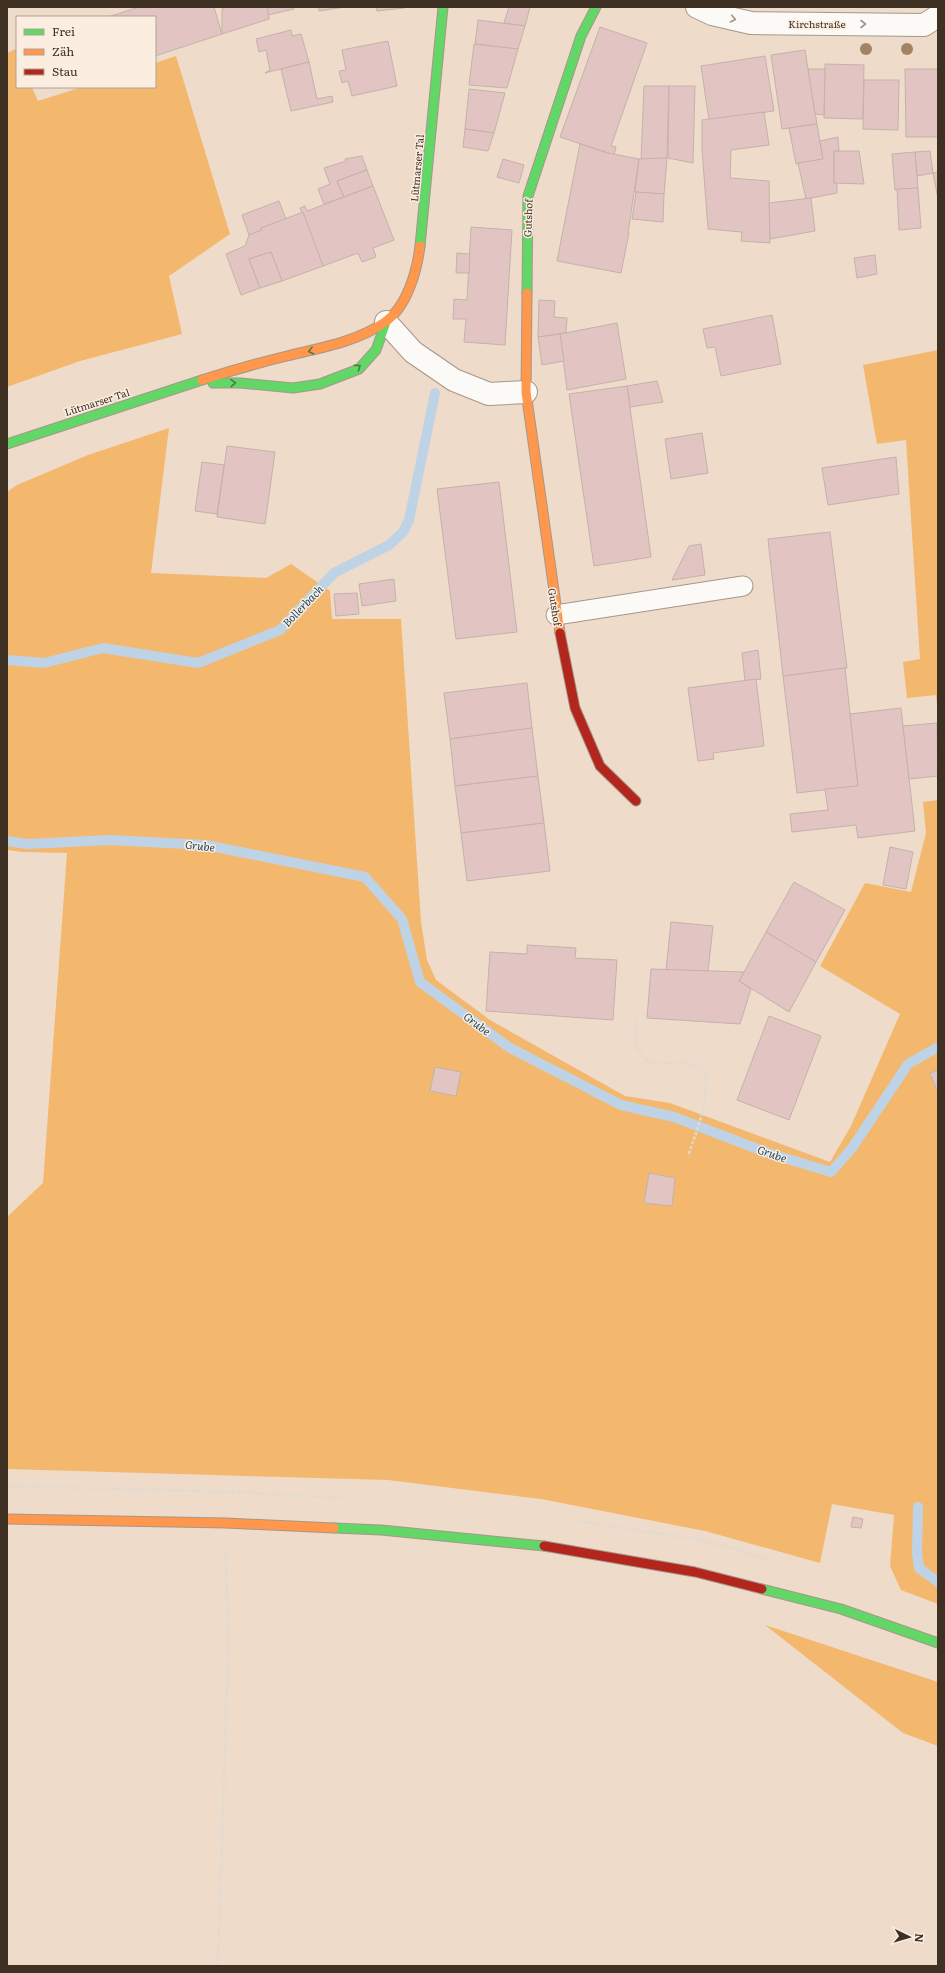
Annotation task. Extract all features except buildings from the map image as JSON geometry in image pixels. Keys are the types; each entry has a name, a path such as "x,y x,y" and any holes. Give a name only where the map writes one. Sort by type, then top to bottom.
{"street":[{"name":"Lütmarser Tal","path":"7,444 240,368 325,347 356,337 386,322 399,308 410,287 419,253 443,7"},
{"name":"Gutshof","path":"596,7 581,36 528,196 526,392 556,615 575,708 600,766 636,801"},
{"name":"Kirchstraße","path":"697,7 712,14 751,23 924,25 938,16"},
{"name":"Lütmarser Tal","path":"194,384 240,383 293,388 320,384 358,369 376,350 386,322"},
{"path":"386,322 413,352 454,380 489,394 526,392"},
{"path":"7,1519 226,1522 381,1530 540,1545 695,1572 841,1609 938,1643"}],"lane":[{"path":"556,615 743,586"}],"path":[{"path":"636,1018 635,1046 649,1063 688,1063 705,1071 707,1087 706,1098 688,1156"},
{"path":"218,1966 228,1651 226,1522"}],"shaded area":[{"path":"16,49 16,88 32,88 38,101 79,88 156,88 156,63 176,56 230,234 169,276 182,334 80,361 7,387 7,53"},
{"path":"938,350 938,716 936,695 907,698 903,662 920,659 906,440 877,444 863,365"},
{"path":"169,428 151,573 266,578 291,564 330,591 332,619 401,619 421,922 427,960 436,980 490,1020 625,1096 670,1103 830,1162 851,1126 900,1014 820,966 865,883 911,892 926,833 923,802 938,800 938,1604 901,1590 890,1566 894,1515 832,1504 820,1563 705,1531 541,1499 388,1480 7,1469 7,1217 43,1183 67,853 7,850 7,492 17,485 88,455"},
{"path":"765,1625 938,1682 938,1746 903,1733"}],"waterway":[{"name":"Bollerbach","path":"7,660 44,663 103,648 198,663 280,630 334,573 389,545 403,532 409,520 435,393"},
{"name":"Grube","path":"7,841 27,844 110,840 206,845 365,877 402,919 420,982 510,1048 621,1105 674,1117 768,1153 831,1172 852,1148 908,1064 938,1047"},
{"path":"918,1507 917,1553 919,1568 938,1582"}],"traffic: fast":[{"path":"420,246 443,7"},
{"path":"527,293 528,196 581,36 596,7"},
{"path":"213,383 240,383 293,388 320,384 359,369 376,350 386,322"},
{"path":"7,444 202,380"},
{"path":"334,1528 381,1530 544,1546"},
{"path":"762,1589 841,1609 938,1643"}],"traffic: slow":[{"path":"202,380 255,364 338,344 363,335 374,329 393,315 405,298 410,288 420,246"},
{"path":"527,293 526,392 560,633"},
{"path":"7,1519 226,1523 334,1528"}],"traffic: jam":[{"path":"560,633 575,708 600,766 636,801"},
{"path":"544,1546 695,1572 762,1589"}]}
